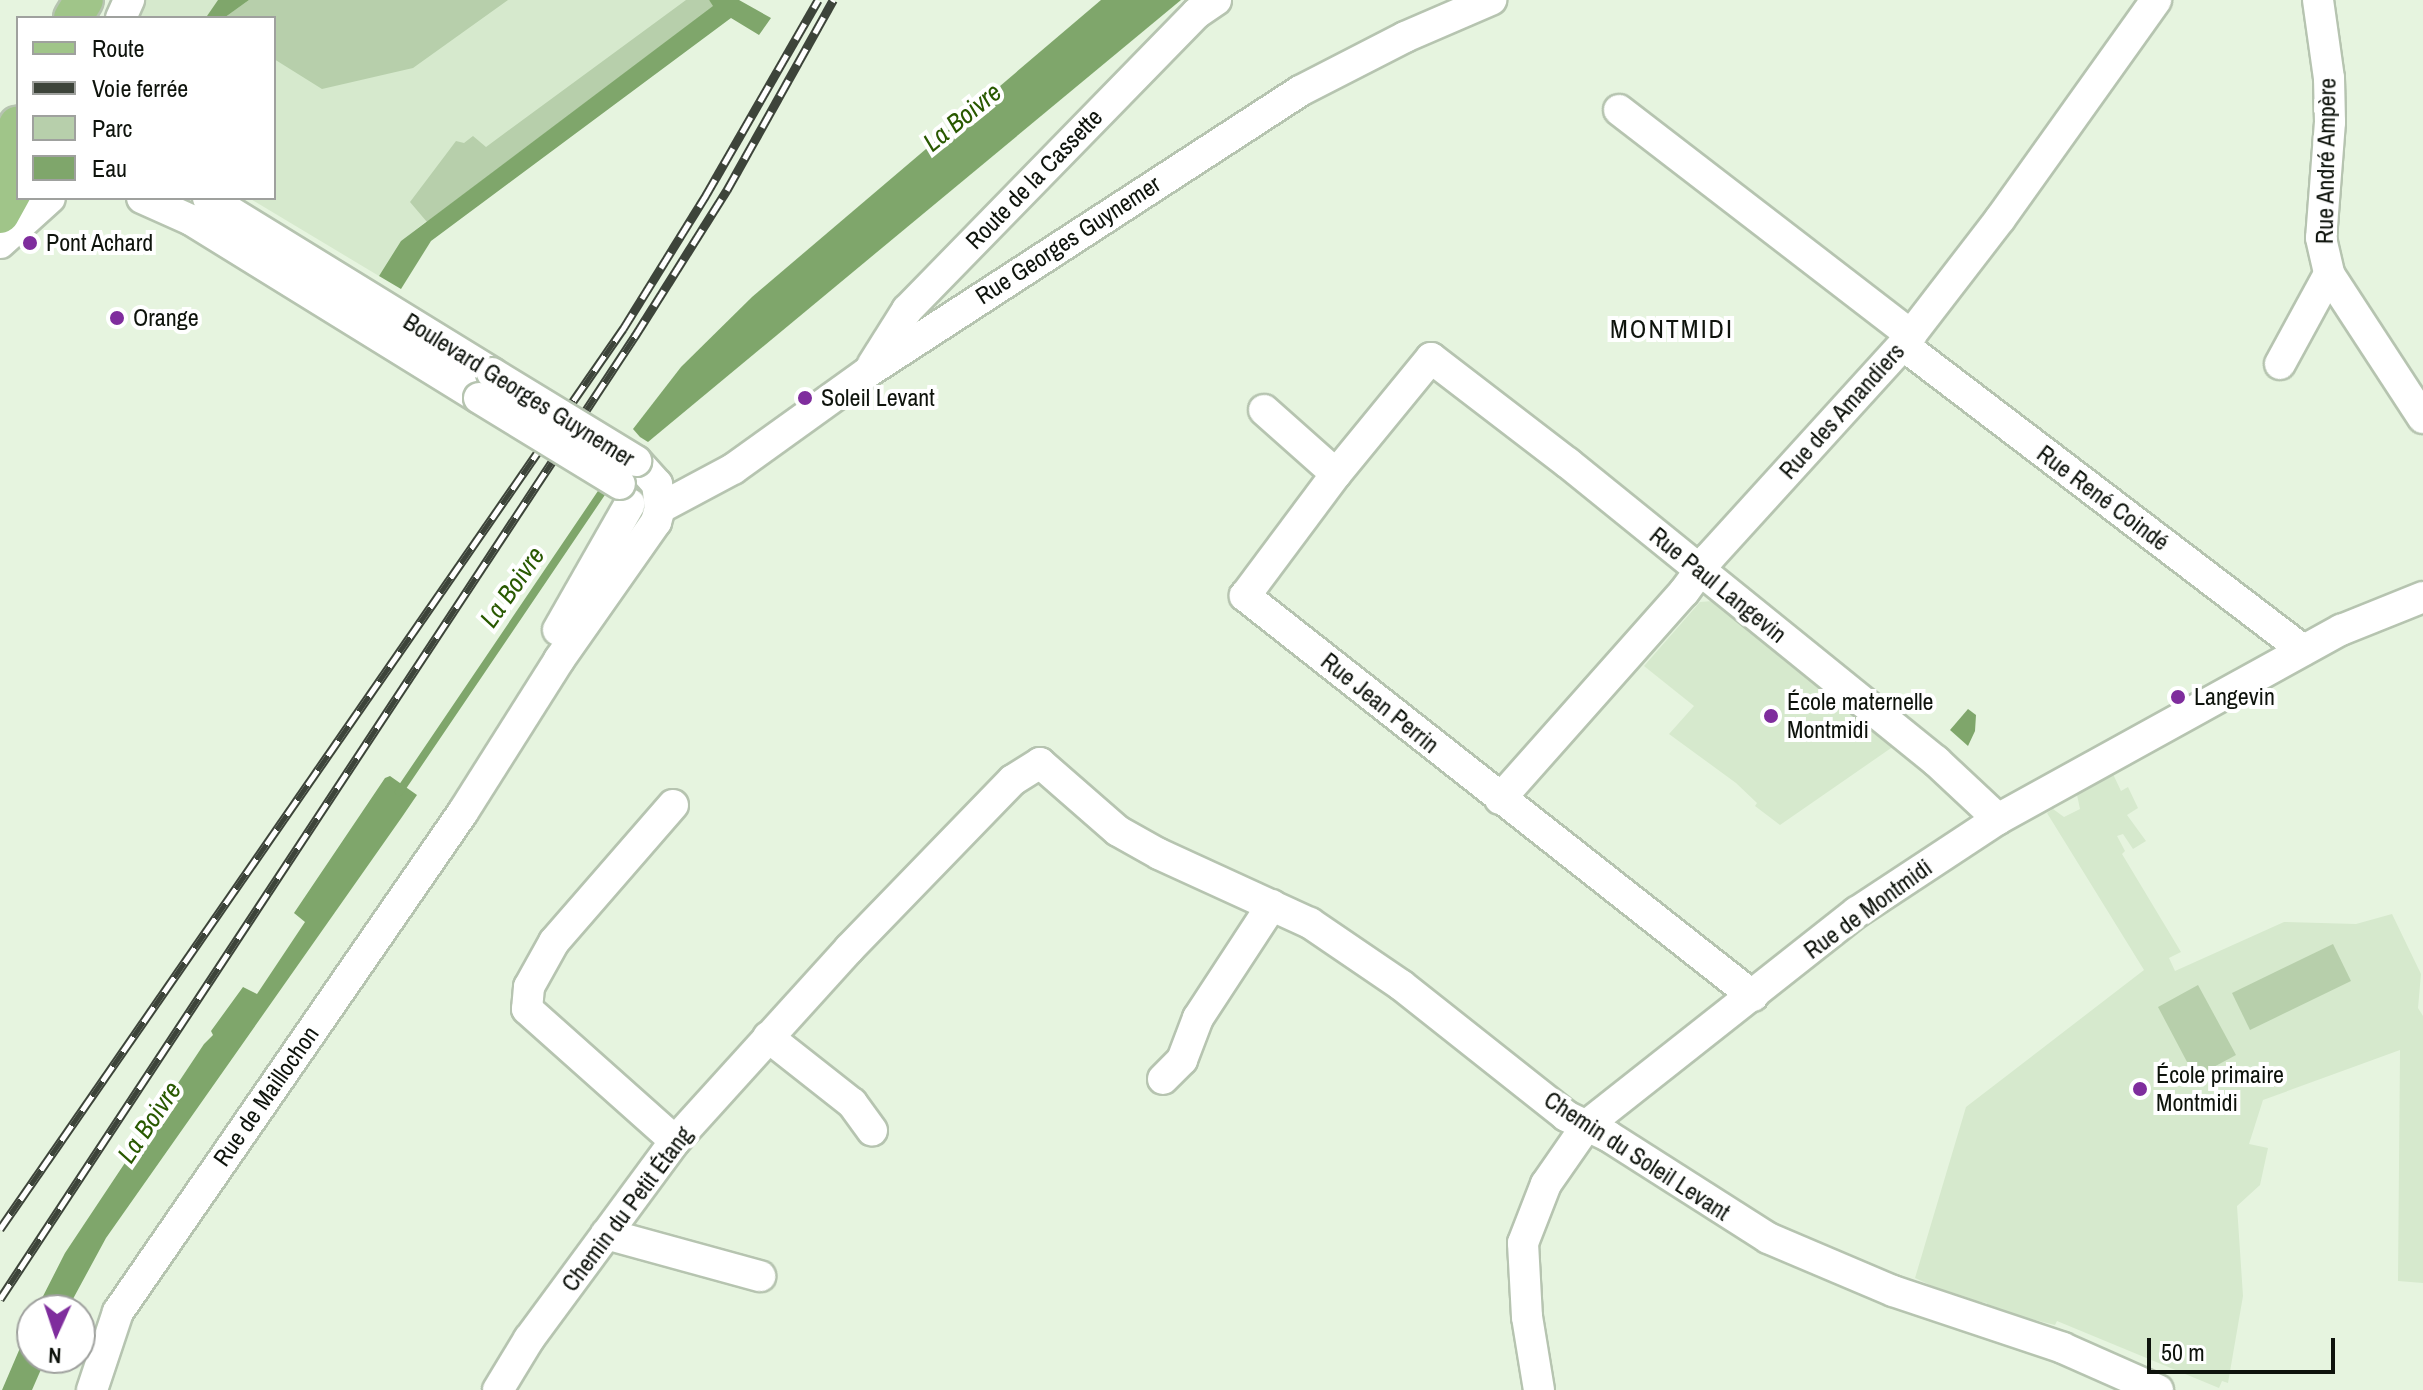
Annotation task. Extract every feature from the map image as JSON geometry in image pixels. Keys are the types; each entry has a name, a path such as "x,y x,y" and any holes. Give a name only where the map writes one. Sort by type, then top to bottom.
{"main road":[{"path":"0,171 16,130"},
{"path":"0,214 29,200"}],"street":[{"name":"Route de la Cassette","path":"868,372 907,310 1197,13 1216,0"},
{"name":"Rue Georges Guynemer","path":"637,489 733,469 868,372 1300,91 1405,37 1491,0"},
{"name":"Rue des Amandiers","path":"1500,799 1907,340 2000,219 2156,0"},
{"name":"Rue André Ampère","path":"2318,0 2329,78 2330,122 2321,238 2329,274 2423,418"},
{"name":"Rue René Coindé","path":"1619,110 2303,650"},
{"path":"0,243 35,200"},
{"name":"Boulevard Georges Guynemer","path":"153,200 200,209"},
{"name":"Boulevard Georges Guynemer","path":"171,200 200,209 486,385 637,489"},
{"name":"Rue André Ampère","path":"2280,364 2329,274"},
{"name":"Rue Paul Langevin","path":"1431,358 1936,761 1998,819"},
{"name":"Rue Jean Perrin","path":"1431,358 1336,474 1245,596 1753,996"},
{"path":"1264,410 1336,474"},
{"name":"Rue de Maillochon","path":"92,1390 118,1312 463,812 559,660 656,522 637,489"},
{"name":"Rue de Montmidi","path":"1539,1390 1527,1317 1523,1243 1546,1184 1587,1125 1857,912 1998,819 2341,630 2423,597"},
{"name":"Chemin du Soleil Levant","path":"1040,763 1118,831 1159,854 1310,923 1360,955 1566,1116 1587,1125 1768,1238 1893,1291 2063,1348 2158,1390"},
{"name":"Chemin du Petit Étang","path":"498,1390 529,1339 675,1141 768,1037 981,812 1013,780 1040,763"},
{"path":"673,805 554,942 529,987 527,1009 675,1141"},
{"path":"1163,1079 1182,1060 1198,1018 1272,905"},
{"path":"768,1037 852,1103 872,1131"},
{"path":"606,1234 760,1276"}],"shaded area":[{"path":"141,0 704,0 409,235 379,276 252,200 276,200 276,16 134,16"},
{"name":"École maternelle Montmidi","path":"1713,601 1894,746 1780,825 1755,806 1757,803 1736,783 1669,734 1694,706 1644,666 1700,602"},
{"name":"École primaire Montmidi","path":"2113,774 2121,791 2128,787 2138,808 2127,815 2146,841 2133,849 2123,834 2117,836 2125,851 2122,854 2181,952 2169,958 2175,971 2284,922 2356,924 2392,914 2421,974 2418,1008 2423,1016 2423,1283 2398,1281 2400,1050 2263,1100 2249,1144 2268,1148 2260,1185 2237,1206 2243,1296 2228,1383 2222,1381 2219,1388 2057,1321 2055,1325 1986,1308 1987,1303 1958,1298 1915,1278 1966,1107 2144,970 2047,813 2053,809 2064,817 2080,809 2077,795"}],"green space":[{"path":"249,0 508,0 413,68 322,89 276,60 276,16 227,16"},
{"path":"686,0 709,0 714,6 427,222 410,202 456,141 464,143 473,136 486,147"},
{"path":"2333,944 2351,981 2250,1030 2232,993"},
{"path":"2198,985 2236,1055 2195,1077 2158,1007"}],"water":[{"path":"218,0 249,0 227,16 207,16"},
{"path":"709,0 739,0 771,18 759,35 731,18 431,241 401,289 379,276 401,241 713,6"},
{"name":"La Boivre","path":"1101,0 1181,0 648,442 640,437 633,429 681,367 752,297"},
{"path":"1968,709 1976,715 1975,731 1968,746 1950,730"},
{"name":"La Boivre","path":"390,776 417,795 106,1238 76,1294 44,1294 65,1253 213,1035 211,1031 243,987 257,994 305,922 294,913 385,778"},
{"path":"16,1357 16,1374 39,1374 32,1390 2,1390"}],"waterway":[{"name":"La Boivre","path":"399,792 609,482"}],"railway":[{"path":"0,1229 623,329 706,195 818,0"},
{"path":"0,1299 635,336 727,190 833,0"}],"place":[{"name":"Pont Achard","path":"30,243"},
{"name":"Orange","path":"117,318"},
{"name":"Soleil Levant","path":"805,398"},
{"name":"Langevin","path":"2178,697"},
{"name":"École maternelle Montmidi","path":"1771,716"},
{"name":"École primaire Montmidi","path":"2140,1089"}],"district":[{"name":"MONTMIDI","path":"1672,329"}]}
